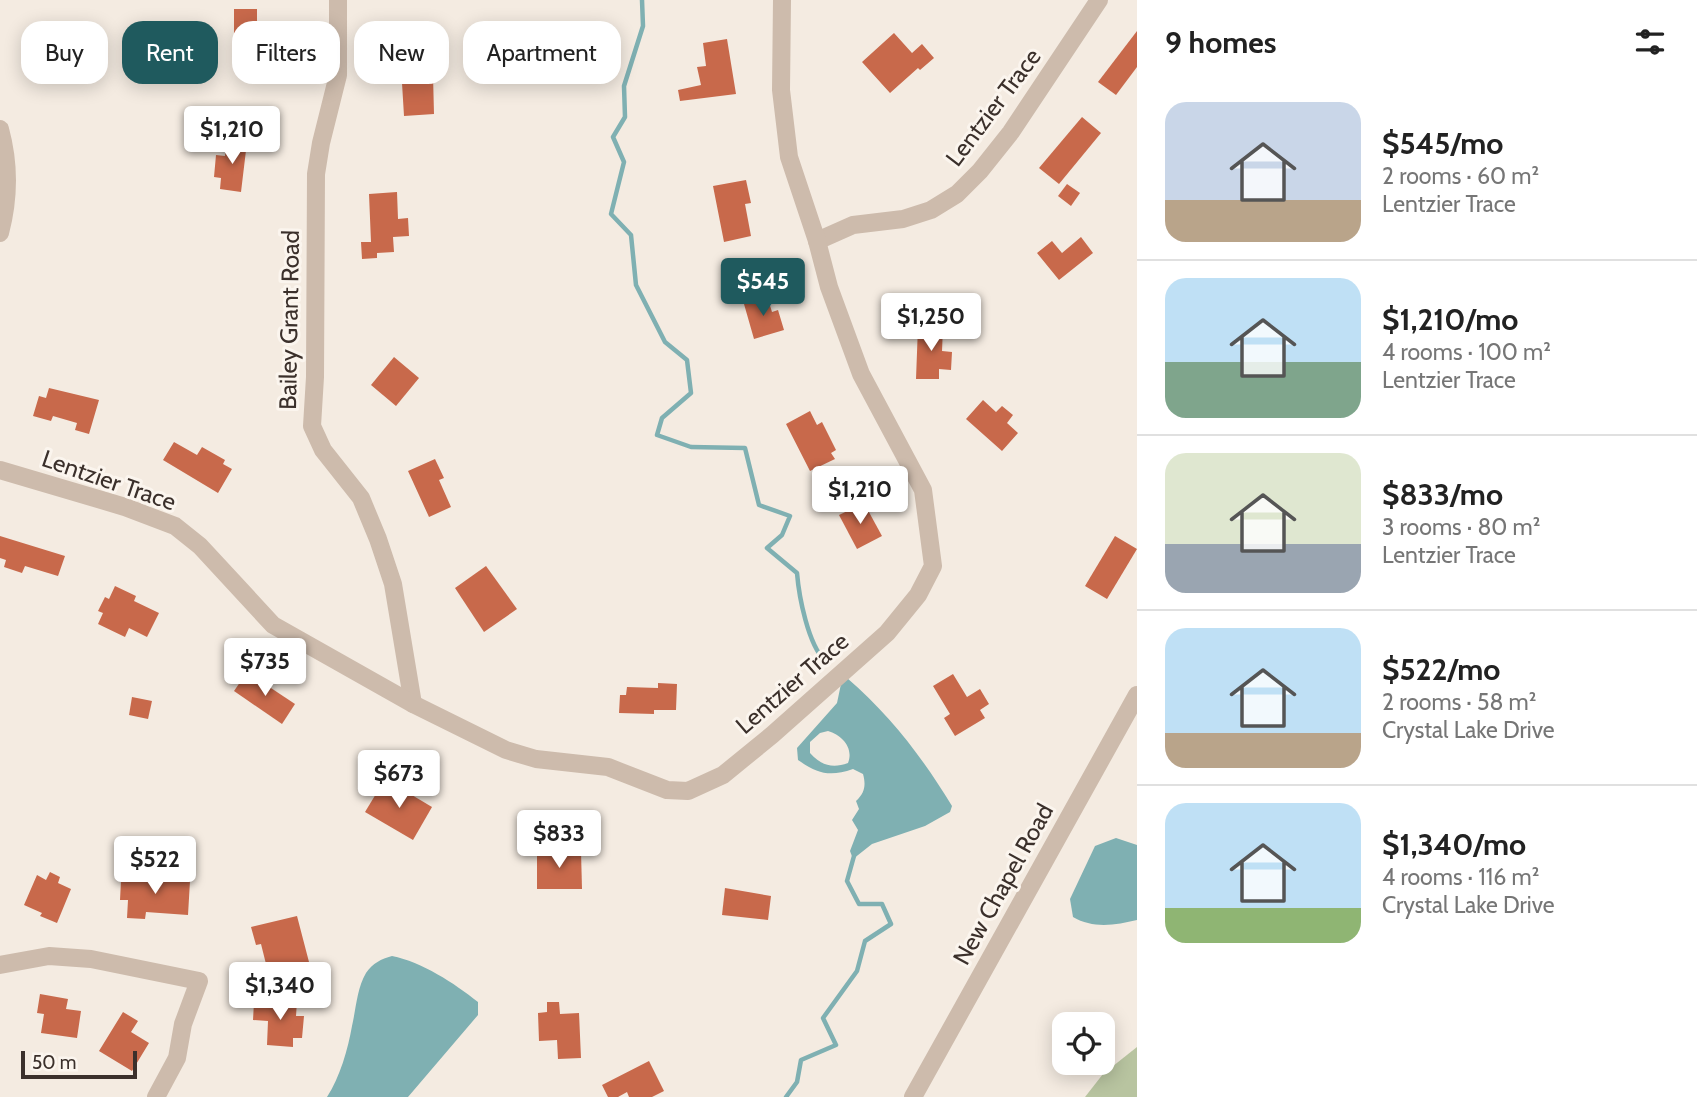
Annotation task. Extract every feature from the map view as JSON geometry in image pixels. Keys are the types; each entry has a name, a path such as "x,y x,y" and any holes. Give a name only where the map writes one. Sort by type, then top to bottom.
{"street":[{"name":"Bailey Grant Road","path":"338,0 338,75 316,174 315,377 312,426 323,450 360,498 378,538 393,584 413,704"},
{"path":"782,0 781,90 789,157 817,240"},
{"name":"Lentzier Trace","path":"0,470 125,506 175,526 200,546 273,625 413,704 506,750 536,760 608,767 667,790 688,790 723,775 887,633 918,595 933,566 923,490 861,374 829,287 817,240 853,225 913,216 931,210 957,194 980,171 1011,132 1099,0"},
{"path":"0,129 5,147 7,187 0,233"},
{"name":"New Chapel Road","path":"913,1097 1137,695"},
{"path":"0,965 48,956 80,958 199,981 183,1024 177,1058 156,1097"}],"green space":[{"path":"1137,1047 1137,1097 1085,1097 1102,1075 1115,1075 1115,1064"}],"water":[{"path":"847,678 892,722 952,806 950,812 925,826 872,844 853,859 850,851 858,830 852,820 859,809 856,801 864,789 863,774 853,769 838,773 818,771 798,760 797,748 837,703 841,684","holes":["820,733 833,733 846,743 848,763 827,765 810,753 810,742"]},
{"path":"1116,838 1137,845 1137,920 1105,925 1081,921 1073,917 1070,899 1095,846"},
{"path":"392,956 426,968 459,988 478,1002 478,1015 408,1097 327,1097 346,1053 363,979 374,964"}],"building":[{"path":"234,9 257,9 257,21 234,21"},
{"path":"1137,31 1137,67 1116,95 1098,82"},
{"path":"894,33 912,53 922,44 934,58 920,70 918,68 890,93 862,62"},
{"path":"727,39 736,94 680,101 678,90 701,85 697,67 706,66 703,43"},
{"path":"402,84 433,84 434,114 404,116"},
{"path":"1082,117 1101,133 1059,184 1039,168"},
{"path":"227,140 247,142 241,192 220,189 221,178 214,177 216,155 225,156"},
{"path":"746,180 751,203 745,204 751,236 724,242 713,186"},
{"path":"1067,184 1080,193 1071,206 1058,196"},
{"path":"397,192 398,219 408,218 409,236 393,237 394,252 377,253 377,258 362,259 361,242 371,242 369,194"},
{"path":"1081,237 1093,253 1059,280 1037,253 1052,241 1062,253"},
{"path":"767,296 772,312 778,310 784,330 754,339 744,304"},
{"path":"918,326 943,327 942,351 952,352 951,370 939,369 939,379 916,379"},
{"path":"394,357 419,378 396,406 371,385"},
{"path":"49,388 99,400 89,434 75,430 77,423 53,416 51,421 33,416 39,396 46,398"},
{"path":"983,400 996,412 1002,406 1013,415 1007,423 1018,433 1002,451 966,419"},
{"path":"810,411 817,425 822,422 836,450 831,453 835,459 810,471 786,424"},
{"path":"174,442 197,455 202,447 225,460 223,464 232,469 218,493 163,460"},
{"path":"435,459 444,478 439,480 451,507 429,517 408,471"},
{"path":"864,503 882,536 857,549 839,515"},
{"path":"0,536 65,556 58,576 25,566 22,573 4,567 6,560 0,558"},
{"path":"1115,536 1137,549 1107,599 1085,586"},
{"path":"486,566 517,609 484,632 455,588"},
{"path":"115,586 136,596 134,601 159,613 147,637 129,628 125,637 98,624 103,613 98,611 105,597 109,599"},
{"path":"247,672 295,704 282,724 234,691"},
{"path":"953,674 967,697 980,689 989,704 980,710 985,718 955,736 944,718 950,714 933,686"},
{"path":"658,683 677,684 676,710 654,710 654,714 619,713 620,695 626,695 627,687 658,688"},
{"path":"132,697 152,701 148,719 129,715"},
{"path":"385,779 432,807 413,840 365,812"},
{"path":"537,851 581,851 582,889 537,889"},
{"path":"50,872 60,877 58,883 71,889 57,923 24,905 37,875 46,880"},
{"path":"135,873 167,875 167,880 190,881 188,915 146,912 145,919 127,918 128,900 120,900 121,881 135,881"},
{"path":"725,888 771,896 768,920 722,915"},
{"path":"297,916 309,962 268,972 261,944 256,945 251,927"},
{"path":"40,994 68,999 66,1009 81,1011 77,1038 41,1033 44,1014 37,1013"},
{"path":"277,999 297,1001 296,1016 304,1016 302,1038 293,1038 293,1047 267,1045 268,1021 253,1020 254,1002 276,1003"},
{"path":"547,1002 559,1002 560,1014 579,1013 581,1058 558,1059 557,1040 539,1041 538,1013 547,1012"},
{"path":"123,1012 138,1021 131,1032 149,1043 132,1071 99,1051"},
{"path":"649,1061 664,1091 652,1097 629,1097 627,1092 618,1097 608,1097 602,1085"}],"waterway":[{"path":"642,0 643,26 624,86 625,117 613,137 624,162 611,214 631,235 636,285 665,342 687,360 691,393 662,418 657,435 691,447 745,448 759,505 790,516 782,535 767,548 797,573 809,632 825,661"},
{"path":"786,1097 797,1082 801,1060 836,1045 823,1018 857,971 865,941 891,924 882,904 859,904 847,881 854,856"}]}
